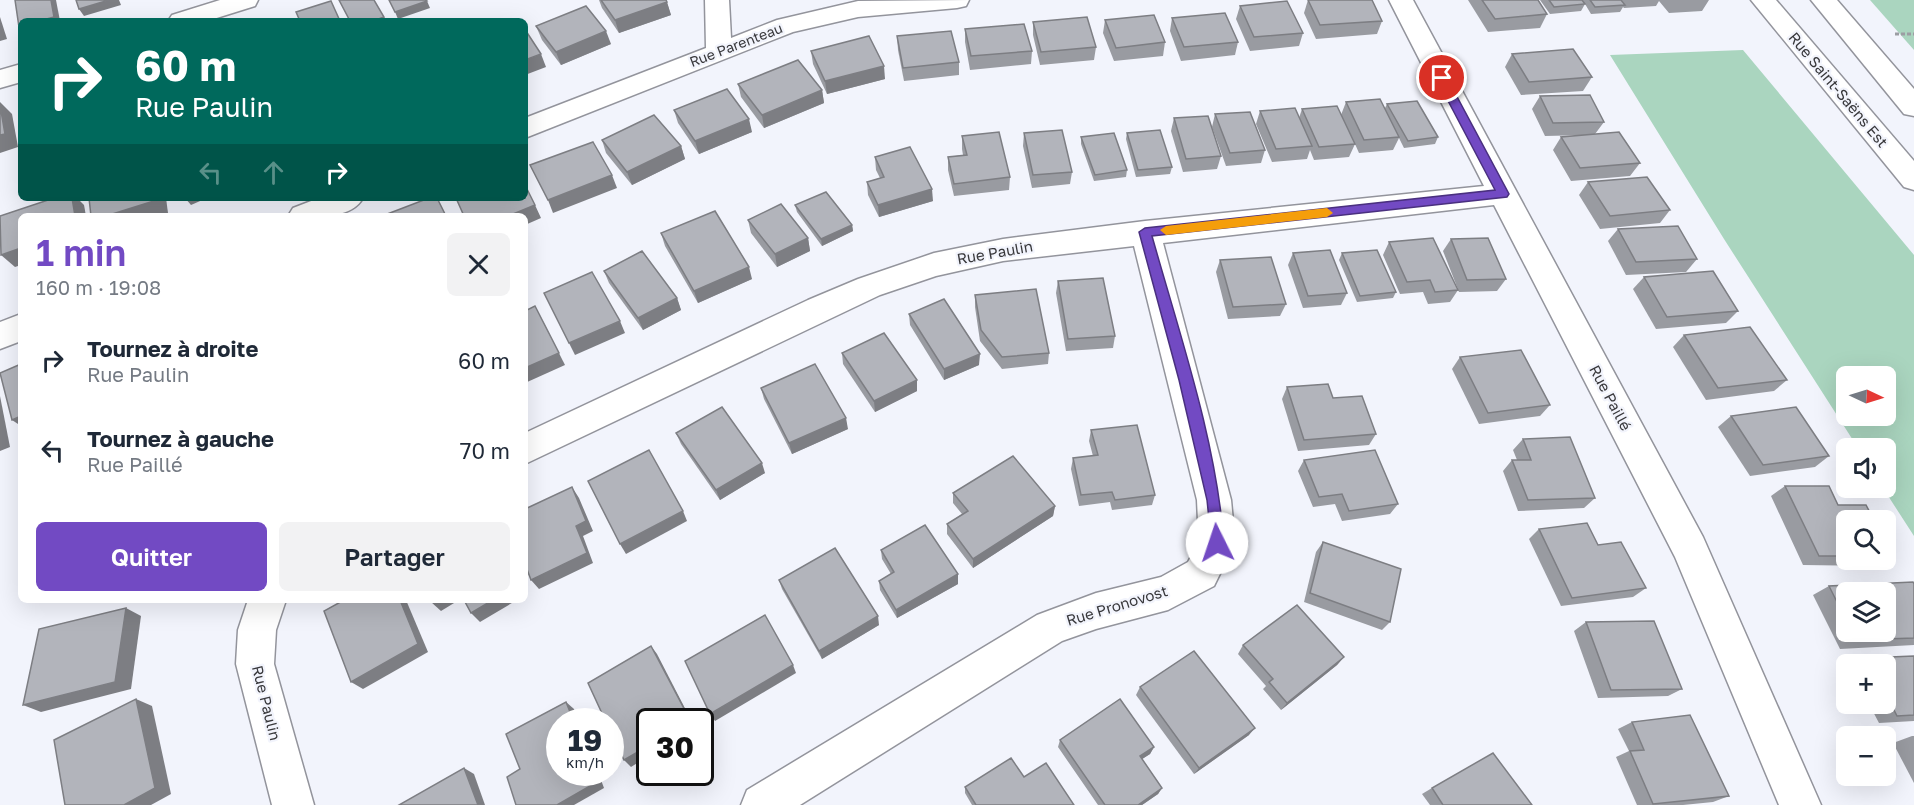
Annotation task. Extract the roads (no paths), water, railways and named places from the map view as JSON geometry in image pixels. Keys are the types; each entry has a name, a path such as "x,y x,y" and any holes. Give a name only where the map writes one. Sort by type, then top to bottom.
{"street":[{"path":"190,18 246,0"},
{"path":"717,0 719,52"},
{"name":"Rue Parenteau","path":"528,127 786,26 858,9 957,0"},
{"name":"Rue Paillé","path":"1401,0 1690,549 1800,805"},
{"name":"Rue Saint-Saëns Est","path":"1763,0 1914,180"},
{"path":"1823,0 1914,107"},
{"path":"0,80 18,74"},
{"name":"Rue Paulin","path":"528,448 869,287 934,265 1003,250 1145,232 1503,194"},
{"path":"310,213 340,201"},
{"name":"Rue Pronovost","path":"762,805 1050,628 1096,611 1168,593 1201,574 1217,543 1214,500 1185,380 1145,232"},
{"path":"0,336 18,328"},
{"name":"Rue Paulin","path":"266,603 257,630 255,664 293,805"}]}
